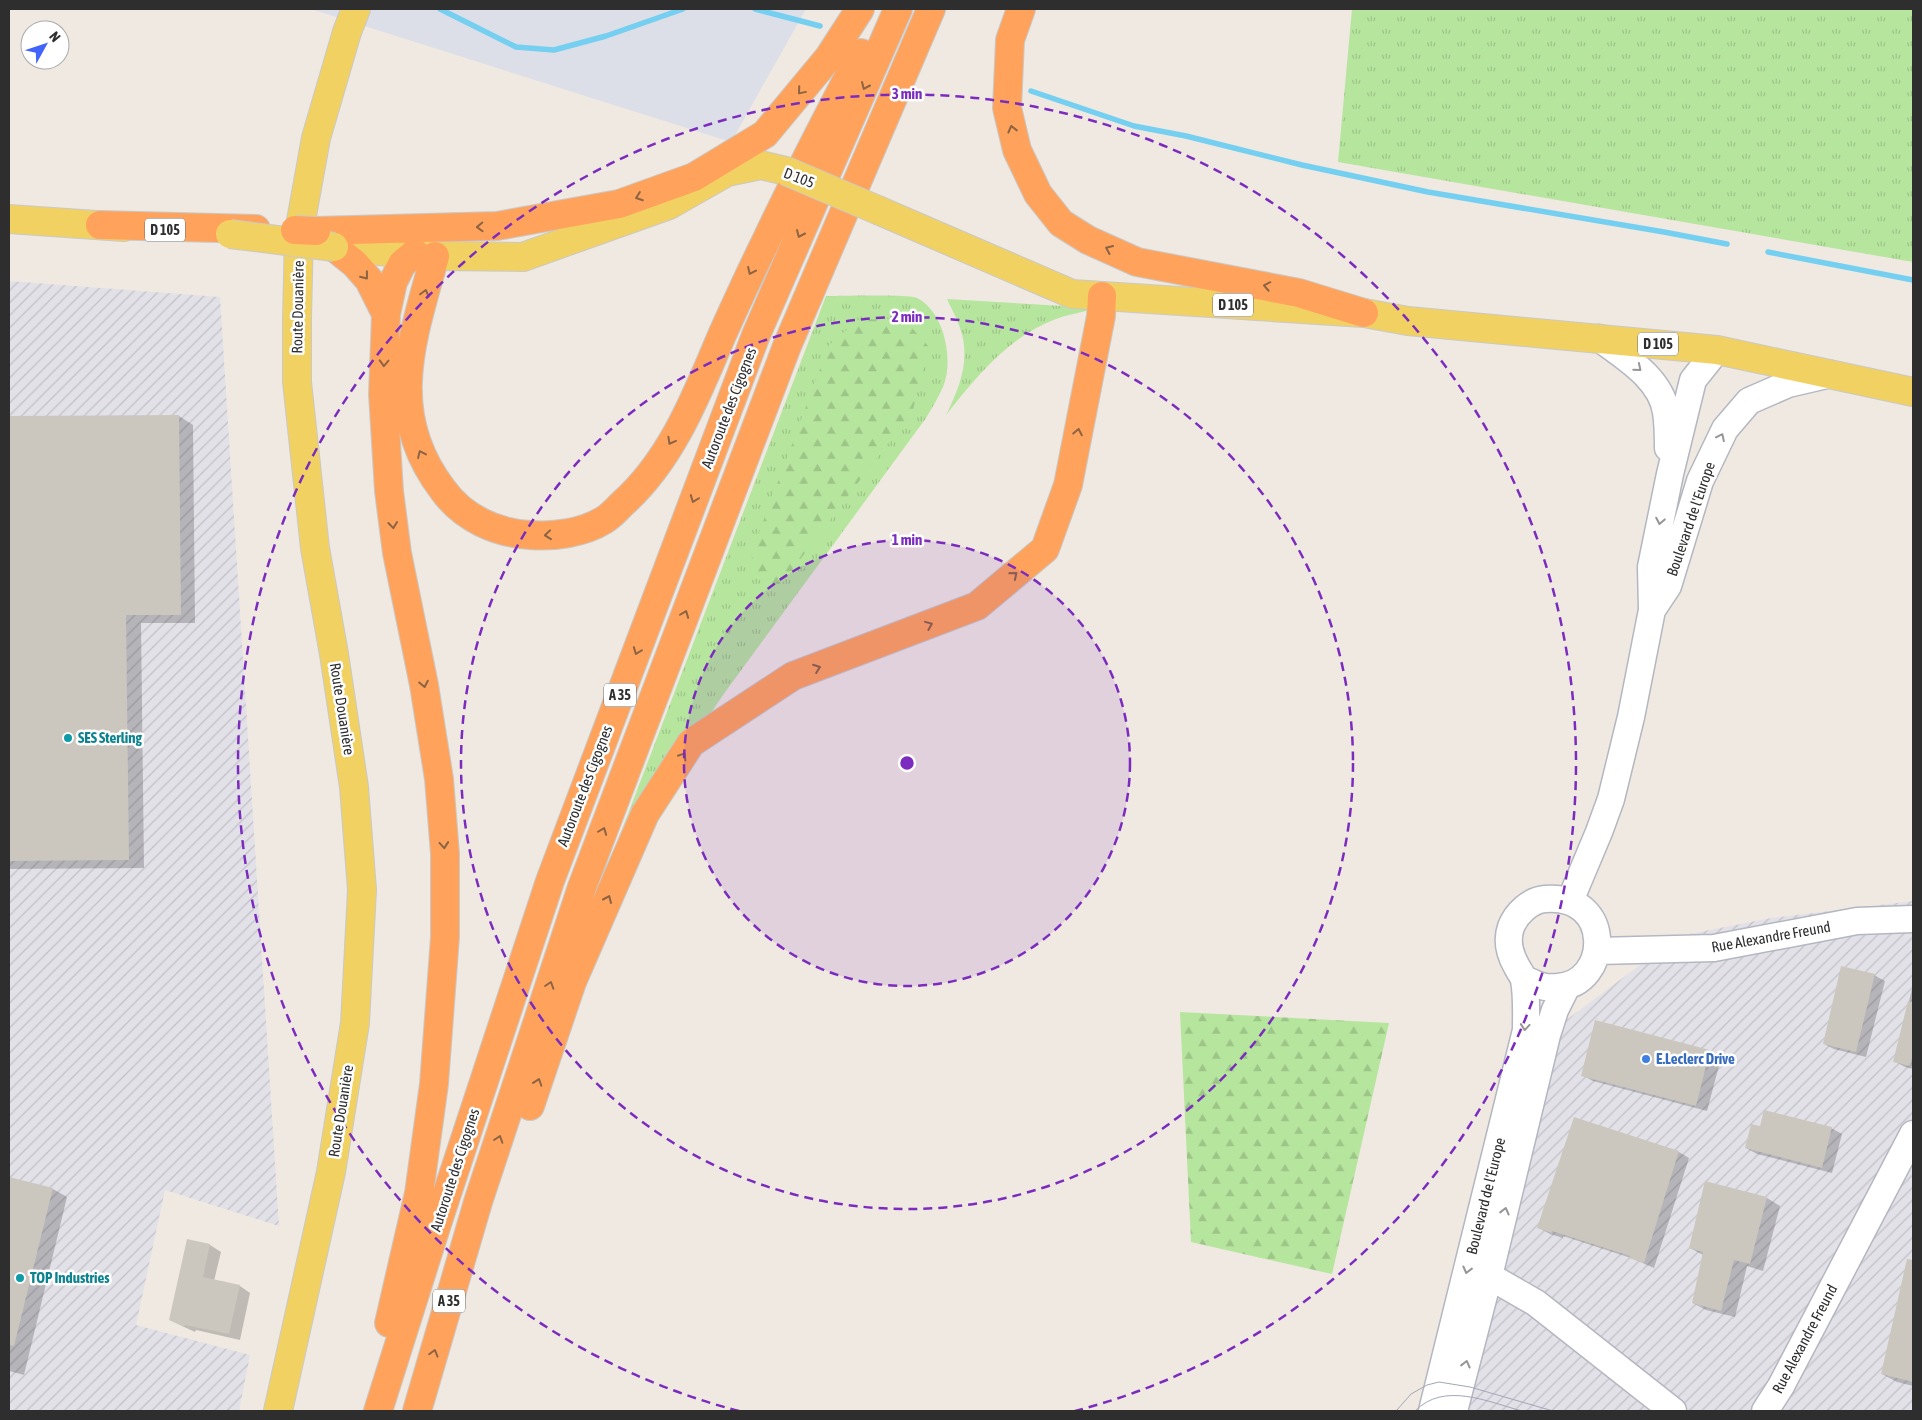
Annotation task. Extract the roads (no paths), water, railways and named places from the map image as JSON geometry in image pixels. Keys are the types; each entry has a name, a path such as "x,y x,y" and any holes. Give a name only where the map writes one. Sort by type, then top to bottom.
{"highway":[{"path":"100,225 277,230 325,239 496,226 619,204 694,177 765,134 829,58 860,9"},
{"path":"380,1404 385,1345 419,1193 434,1084 445,937 445,854 439,779 424,685 397,553 389,491 383,394 386,314 393,282 402,264 425,255 407,377 408,406 418,450 432,476 451,501 476,521 520,535 545,536 583,530 605,519 636,492 666,452 695,398 772,227 883,9"},
{"name":"Autoroute des Cigognes","path":"380,1404 550,881 756,336 898,9"},
{"name":"A 35","path":"417,1411 478,1202 582,887 783,355 931,9"},
{"path":"1021,9 1010,40 1007,108 1017,150 1038,194 1061,223 1088,240 1137,262 1299,292 1364,313"},
{"path":"325,239 355,264 369,280 386,314"},
{"path":"478,1202 511,1161 572,982 588,944 645,814 691,742 793,676 976,606 1045,549 1068,485 1101,316 1102,296"}],"main road":[{"name":"Route Douanière","path":"278,1411 331,1172 355,1023 362,890 354,787 334,654 315,548 297,382 297,319 299,232 314,147 347,32 356,9"},
{"name":"D 105","path":"9,219 325,239 425,255 523,257 669,205 727,172 761,165 786,171 1072,294 1364,313 1408,321 1717,350 1913,392"}],"street":[{"name":"Boulevard de l'Europe","path":"1599,338 1642,370 1657,388 1666,410 1670,474"},
{"name":"Boulevard de l'Europe","path":"1570,901 1599,832 1610,799 1630,717 1652,610 1651,566 1670,474 1694,380 1717,350"},
{"name":"Boulevard de l'Europe","path":"1652,610 1668,586 1700,481 1726,429 1749,400 1788,384 1831,374"},
{"path":"1560,898 1570,901 1584,910 1593,922 1598,938 1598,951 1586,973 1566,986 1543,987 1524,979 1511,958 1509,942 1511,926 1527,906 1542,899 1560,898"},
{"name":"Rue Alexandre Freund","path":"1598,951 1714,948 1857,921 1913,919"},
{"name":"Boulevard de l'Europe","path":"1432,1411 1524,1038 1526,1021 1524,979"},
{"name":"Boulevard de l'Europe","path":"1454,1411 1489,1276 1547,1035 1554,1010 1566,986"},
{"name":"Rue Alexandre Freund","path":"1765,1411 1781,1386 1913,1134"},
{"path":"1489,1276 1536,1303 1673,1411"}],"waterway":[{"path":"440,9 516,47 554,50 606,36 683,9"},
{"path":"755,9 820,26"},
{"path":"1031,91 1134,126 1186,136 1302,165 1428,192 1727,244"},
{"path":"1768,252 1913,280"}],"tram line":[{"path":"1396,1411 1411,1394 1427,1385 1439,1382 1470,1387 1553,1411"},
{"path":"1415,1411 1427,1402 1439,1397 1453,1395 1481,1399 1522,1411"}],"place":[{"name":"SES Sterling","path":"68,738"},
{"name":"E.Leclerc Drive","path":"1646,1059"},
{"name":"TOP Industries","path":"20,1278"}]}
